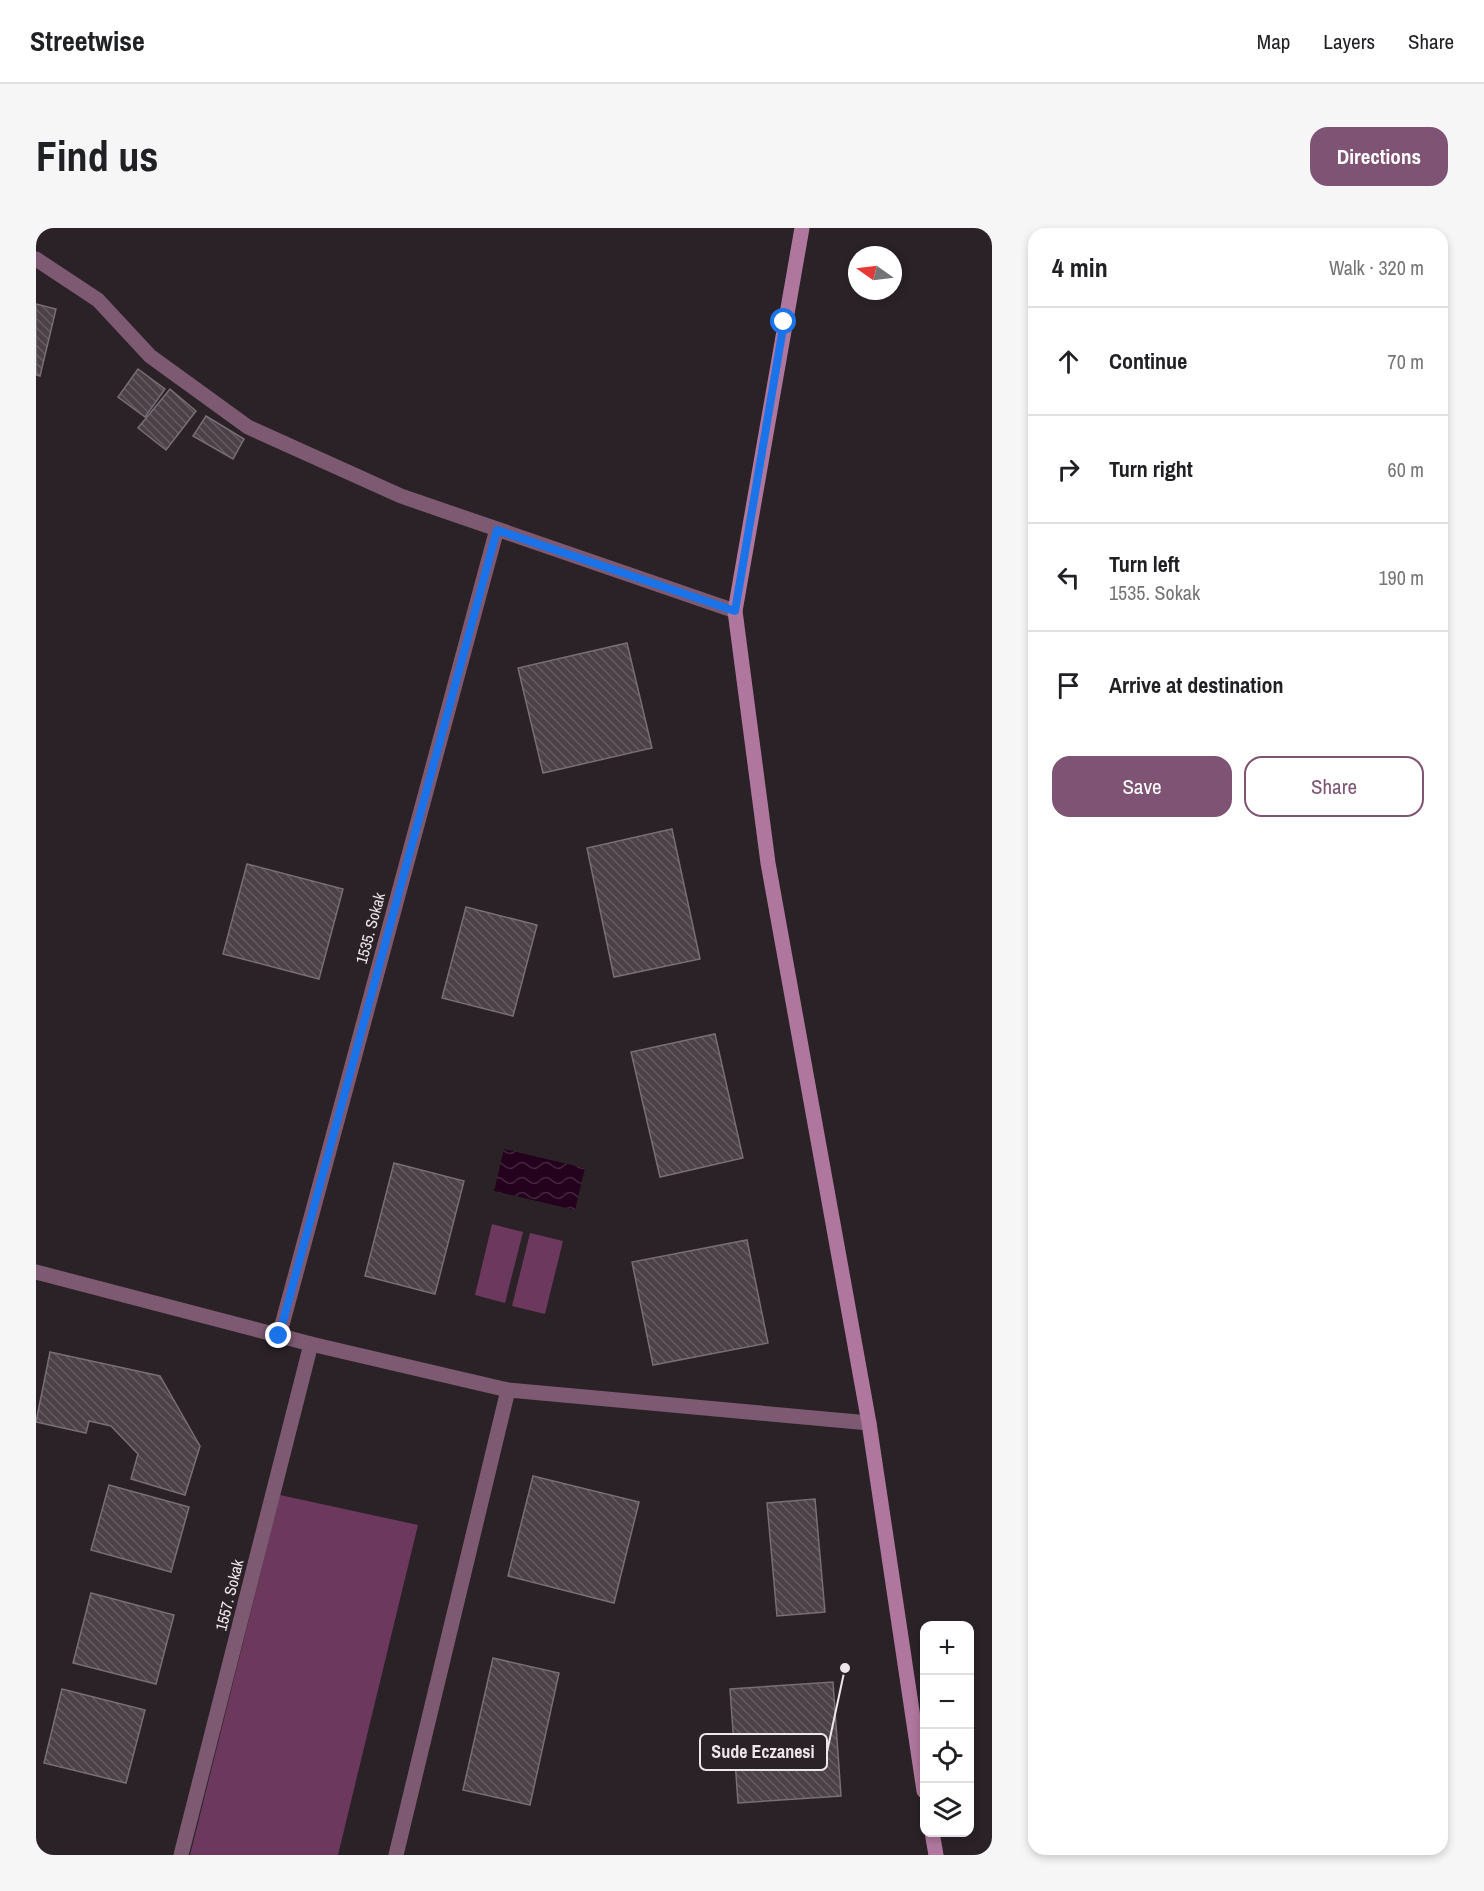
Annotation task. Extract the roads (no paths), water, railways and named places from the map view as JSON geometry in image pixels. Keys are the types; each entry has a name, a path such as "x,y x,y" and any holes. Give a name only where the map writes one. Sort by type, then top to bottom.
{"main road":[{"path":"802,228 735,611 768,863 869,1423 923,1783"},
{"path":"933,1837 936,1855"}],"street":[{"path":"36,259 98,300 150,356 248,427 401,496 735,611"},
{"name":"1535. Sokak","path":"279,1336 497,530"},
{"path":"36,1272 279,1336 508,1390 869,1423"},
{"name":"1557. Sokak","path":"181,1855 312,1344"},
{"path":"396,1855 508,1390"}],"water":[{"path":"504,1149 585,1168 575,1210 494,1191"}],"place":[{"name":"Sude Eczanesi","path":"845,1668"}]}
